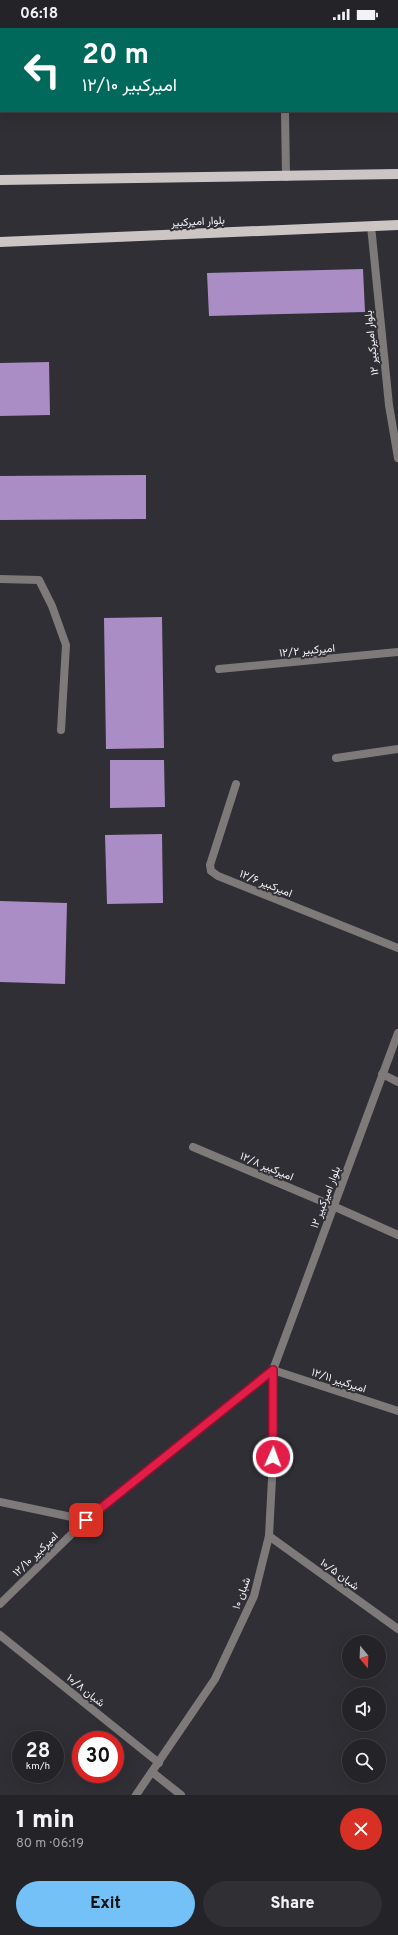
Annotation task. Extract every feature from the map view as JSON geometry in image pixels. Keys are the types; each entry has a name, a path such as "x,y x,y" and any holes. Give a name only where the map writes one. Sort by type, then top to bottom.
{"main road":[{"path":"0,180 286,177 398,174"},
{"name":"بلوار امیرکبیر","path":"0,242 398,225"}],"street":[{"path":"285,112 286,177"},
{"name":"۱۲ بلوار امیرکبیر","path":"371,226 388,405 398,458"},
{"path":"388,405 398,406"},
{"path":"0,579 39,580 52,606 66,645 61,730"},
{"name":"۱۲/۲ امیرکبیر","path":"219,669 398,652"},
{"path":"336,758 398,749"},
{"name":"۱۲/۶ امیرکبیر","path":"236,784 210,865 211,871 218,876 398,948"},
{"name":"۱۲ بلوار امیرکبیر","path":"273,1370 398,1033"},
{"path":"382,1074 398,1082"},
{"name":"۱۲/۸ امیرکبیر","path":"193,1148 333,1206 398,1235"},
{"name":"۱۲/۱۱ امیرکبیر","path":"273,1370 398,1411"},
{"name":"۱۲/۱۰ امیرکبیر","path":"0,1604 86,1520 273,1370"},
{"name":"۱۰ شبان","path":"136,1795 215,1679 254,1596 269,1536 274,1441 273,1370"},
{"path":"0,1502 86,1520"},
{"name":"۱۰/۵ شبان","path":"269,1536 398,1629"},
{"name":"۱۰/۸ شبان","path":"0,1635 159,1763"},
{"path":"152,1772 181,1795"}],"building":[{"path":"363,269 365,312 209,316 207,273"},
{"path":"49,362 50,415 0,416 0,363"},
{"path":"146,475 146,519 0,520 0,476"},
{"path":"162,617 164,748 106,749 104,618"},
{"path":"110,760 164,760 165,807 110,808"},
{"path":"162,834 163,903 107,904 105,835"},
{"path":"0,901 67,903 65,984 0,982"}],"route":[{"path":"86,1520 273,1370 273,1457"}]}
